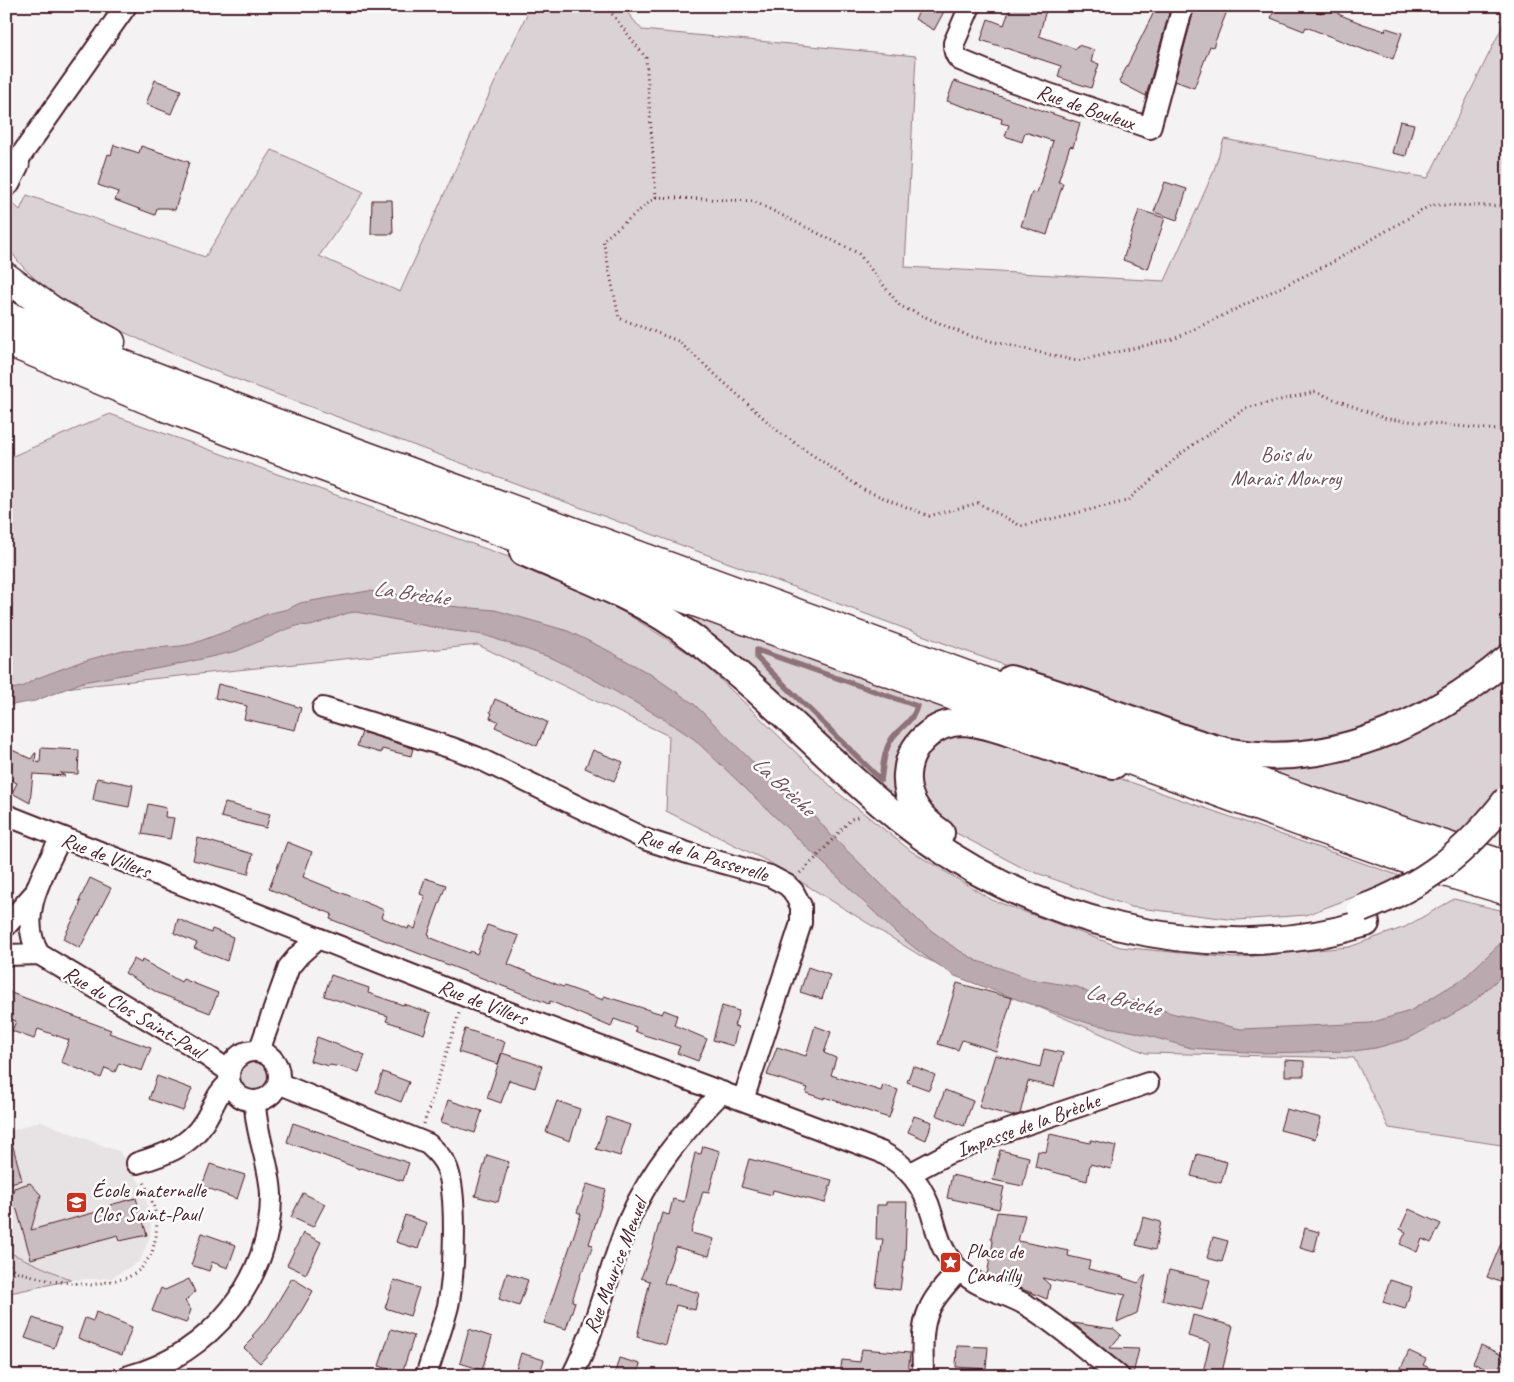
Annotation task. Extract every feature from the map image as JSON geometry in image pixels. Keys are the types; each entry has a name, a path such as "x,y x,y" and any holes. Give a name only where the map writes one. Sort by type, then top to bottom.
{"highway":[{"path":"12,278 59,314 120,346 175,370 378,445 606,543"},
{"path":"6,315 169,383 1300,797 1508,866"},
{"path":"6,341 165,407 442,509 1348,840 1508,891"}],"main road":[{"path":"442,509 514,548 630,598 676,625 761,694 861,786 913,830 972,869 1030,898 1076,915 1119,927 1190,938 1241,940 1291,938 1327,933 1363,916 1438,870 1481,832 1508,798"},
{"path":"895,648 1056,692 1214,748 1243,754 1268,756 1297,754 1332,748 1367,739 1411,723 1454,698 1508,658"},
{"path":"1186,780 1108,764 991,726 965,722 939,727 922,739 911,757 907,775 909,793 915,808 934,828 967,851 997,867 1083,904 1156,920 1196,925 1230,927 1298,923 1327,918 1363,916 1410,905 1449,882 1484,854 1508,828"}],"street":[{"path":"9,173 126,6"},
{"name":"Rue de Bouleux","path":"970,6 954,43 954,50 960,60 1011,81 1150,128 1184,6"},
{"path":"6,350 48,359"},
{"name":"Rue de la Passerelle","path":"324,708 452,748 510,773 647,840 770,876 787,885 801,906 799,933 743,1100"},
{"name":"Rue de Villers","path":"6,815 465,996 882,1152 900,1163 911,1173 924,1193 945,1252 959,1270"},
{"path":"6,955 39,954 30,935 29,926 35,894 60,837"},
{"path":"6,926 35,894"},
{"path":"259,1051 289,967 318,938"},
{"name":"Rue du Clos Saint-Paul","path":"39,954 191,1045 229,1077"},
{"path":"137,1163 170,1152 188,1141 204,1122 229,1077 234,1060 240,1055 247,1051 259,1051 270,1056 277,1065 279,1072 278,1083 269,1096 255,1101 239,1097 233,1091 229,1077"},
{"path":"278,1083 416,1138 428,1144 442,1158 449,1174 452,1197 453,1251 450,1291 444,1318 426,1376"},
{"name":"Impasse de la Brèche","path":"911,1173 947,1154 988,1137 1148,1083"},
{"name":"Rue Maurice Menuel","path":"572,1376 586,1344 624,1233 638,1200 674,1145 722,1092"},
{"path":"129,1376 152,1369 200,1341 232,1309 253,1273 267,1232 271,1196 256,1123 255,1101"},
{"path":"923,1376 924,1330 928,1311 959,1270 985,1288 1022,1303 1119,1376"}],"path":[{"path":"606,6 646,58 656,197"},
{"path":"1508,206 1431,205 1331,262 1174,339 1077,361 969,336 900,306 858,253 753,201 656,197 604,240 619,318 678,341 778,432 864,490 929,516 978,503 1021,526 1127,501 1183,452 1246,408 1315,392 1387,419 1508,431"},
{"path":"816,858 851,819 868,814"},
{"path":"416,1138 422,1130 465,996"},
{"path":"6,1261 15,1271 51,1282 92,1285 127,1278 141,1269 152,1253 157,1220 149,1192 137,1163"},
{"path":"6,1280 15,1271"}],"shaded area":[{"name":"La Brèche","path":"368,591 391,593 437,605 495,610 568,631 650,674 694,704 773,782 812,813 831,835 921,923 955,948 977,961 1030,979 1078,987 1096,997 1142,1002 1171,1013 1241,1029 1370,1023 1410,1011 1464,978 1508,936 1508,970 1471,1004 1408,1039 1376,1048 1354,1051 1261,1053 1191,1048 1135,1032 1091,1024 955,976 925,956 896,933 694,739 661,717 552,658 484,635 356,612 311,626 300,625 237,651 166,667 83,682 35,701 6,706 6,690 22,687 35,679 80,662 123,650 192,644 300,603"},
{"name":"École maternelle Clos Saint-Paul","path":"40,1121 120,1152 142,1187 151,1218 150,1236 140,1261 111,1278 71,1280 6,1251 6,1133"}],"green space":[{"name":"Bois du Marais Monroy","path":"531,6 622,6 642,30 916,56 905,267 1165,281 1213,173 1224,139 1428,178 1508,15 1508,646 1450,692 1395,718 1320,742 1225,744 965,651 201,366 122,331 64,300 40,282 20,263 6,242 6,204 8,199 20,210 27,195 205,257 272,150 364,192 319,256 400,292"},
{"path":"110,414 517,560 607,601 701,661 837,792 911,851 992,900 1120,947 1233,958 1349,947 1405,927 1454,899 1508,912 1508,1146 1389,1128 1354,1058 1146,1053 924,958 769,862 666,811 669,736 478,645 6,694 6,459"},
{"path":"666,604 950,708 929,718 902,746 904,808"},
{"path":"1508,667 1508,782 1454,840 1260,771 1262,765 1335,756"},
{"path":"941,733 998,736 1400,876 1380,887 1306,915 1237,920 1131,907 1023,868 956,833 925,810 916,779 921,757"},
{"path":"254,1061 265,1065 269,1076 265,1087 254,1091 243,1087 239,1076 243,1065"},
{"path":"6,1251 71,1280 10,1293 6,1296"}],"building":[{"path":"922,6 947,6 934,30 915,19"},
{"path":"1011,6 1047,6 1039,36 1076,49 1078,45 1094,50 1091,62 1099,64 1091,88 1058,77 1061,66 981,40 988,19 1004,25"},
{"path":"1157,6 1171,6 1146,96 1119,82"},
{"path":"1195,6 1229,6 1213,47 1210,46 1194,88 1175,81"},
{"path":"1276,6 1303,6 1321,13 1324,6 1326,6 1339,11 1338,14 1363,24 1385,31 1386,28 1402,33 1393,59 1306,27 1304,31 1271,18"},
{"path":"155,80 181,90 171,114 146,104"},
{"path":"954,81 1080,123 1073,147 1070,146 1058,182 1063,183 1047,235 1021,226 1032,192 1037,193 1053,141 1025,132 1022,142 1005,136 1009,125 1001,123 1002,119 947,101"},
{"path":"1400,121 1414,124 1406,156 1392,153"},
{"path":"114,145 139,153 141,146 189,162 175,210 157,208 155,215 115,200 118,192 98,185 108,154 111,155"},
{"path":"1165,182 1187,189 1177,220 1154,212"},
{"path":"372,200 392,200 393,234 371,234"},
{"path":"1139,210 1165,218 1148,269 1123,260"},
{"path":"218,684 266,696 301,708 295,730 244,719 247,706 215,698"},
{"path":"495,699 547,722 537,746 495,727 498,721 490,718 492,713 490,712"},
{"path":"362,732 413,748 411,756 382,749 381,753 357,746"},
{"path":"6,747 31,759 36,753 35,761 40,763 41,748 79,750 78,774 60,773 65,776 33,774 30,803 12,793 17,783 6,778"},
{"path":"593,750 623,762 614,781 585,768"},
{"path":"97,778 133,785 129,807 93,800"},
{"path":"225,803 270,814 266,828 221,817"},
{"path":"148,804 166,808 165,817 174,818 170,839 142,834"},
{"path":"198,838 253,854 248,874 193,860"},
{"path":"287,842 312,852 303,877 384,910 381,917 408,929 409,926 415,929 425,896 420,894 425,878 446,885 428,934 430,935 429,937 469,953 470,951 477,954 487,925 519,936 508,964 563,987 603,1000 604,996 662,1014 664,1010 677,1015 674,1025 707,1039 698,1061 677,1053 680,1046 644,1035 635,1031 636,1027 614,1019 611,1027 550,1001 549,1004 330,919 332,914 269,889"},
{"path":"90,878 111,888 80,948 63,939 78,910 81,901 79,901"},
{"path":"178,919 211,933 212,929 233,937 227,961 194,948 197,943 174,933"},
{"path":"134,959 141,963 142,960 181,982 183,979 218,993 210,1013 158,993 125,973"},
{"path":"808,967 830,975 822,999 800,992"},
{"path":"331,975 369,988 368,993 431,1013 424,1034 386,1021 388,1016 324,996"},
{"path":"957,983 1012,998 996,1051 962,1040 958,1050 938,1044"},
{"path":"6,991 111,1030 109,1033 151,1048 142,1071 119,1063 115,1072 105,1068 101,1078 61,1062 69,1040 38,1029 34,1039 12,1031 16,1021 6,1018"},
{"path":"722,1006 739,1011 734,1026 738,1027 733,1046 713,1040"},
{"path":"815,1026 831,1032 824,1053 836,1058 831,1075 881,1091 883,1085 898,1090 889,1118 806,1093 808,1088 767,1075 777,1047 806,1056"},
{"path":"465,1029 505,1042 498,1064 458,1052"},
{"path":"317,1037 365,1055 359,1072 310,1061"},
{"path":"1044,1049 1063,1053 1054,1087 1028,1081 1020,1114 1012,1116 979,1107 995,1055 1040,1067"},
{"path":"502,1053 542,1066 535,1088 509,1080 501,1103 487,1098"},
{"path":"1285,1060 1304,1061 1304,1076 1285,1076"},
{"path":"913,1066 935,1075 929,1090 907,1082"},
{"path":"383,1072 409,1082 401,1102 376,1092"},
{"path":"157,1076 192,1089 183,1111 149,1099"},
{"path":"945,1090 973,1101 964,1126 936,1115"},
{"path":"448,1100 482,1111 475,1133 441,1122"},
{"path":"557,1101 580,1109 570,1141 546,1132"},
{"path":"1286,1109 1321,1118 1315,1139 1280,1130"},
{"path":"914,1116 932,1122 926,1140 908,1132"},
{"path":"607,1117 630,1125 620,1156 596,1149"},
{"path":"293,1123 409,1163 403,1181 360,1169 287,1142"},
{"path":"1050,1134 1090,1143 1091,1140 1116,1146 1111,1169 1090,1164 1087,1181 1035,1167 1038,1151 1046,1152"},
{"path":"6,1139 11,1139 22,1180 6,1184"},
{"path":"703,1146 720,1151 709,1192 703,1191 691,1233 714,1239 709,1256 676,1247 664,1283 699,1293 695,1310 676,1305 666,1345 637,1337 650,1281 641,1278 652,1249 662,1213 669,1215 673,1199 684,1202 695,1153 701,1154"},
{"path":"1000,1150 1029,1157 1023,1186 993,1180"},
{"path":"1197,1154 1227,1162 1221,1183 1191,1176"},
{"path":"487,1155 509,1162 498,1202 475,1196"},
{"path":"749,1159 832,1180 825,1203 773,1190 772,1195 741,1187"},
{"path":"210,1164 245,1175 237,1199 202,1186"},
{"path":"952,1175 1004,1187 999,1209 947,1198"},
{"path":"30,1183 41,1195 31,1230 111,1208 110,1205 136,1198 147,1235 120,1241 118,1235 31,1259 17,1210 10,1203 14,1188"},
{"path":"587,1184 606,1190 589,1244 593,1245 584,1270 582,1270 572,1301 575,1302 566,1329 544,1323 581,1214 577,1212"},
{"path":"303,1193 325,1204 313,1227 291,1217"},
{"path":"886,1202 907,1202 905,1254 900,1290 876,1287 883,1239 876,1239 877,1205 886,1205"},
{"path":"1409,1209 1441,1224 1431,1243 1422,1239 1417,1252 1400,1244 1406,1232 1400,1229"},
{"path":"997,1212 1025,1215 1018,1241 1069,1251 1068,1256 1090,1261 1088,1269 1124,1277 1138,1283 1146,1274 1137,1313 1117,1322 1122,1301 1126,1295 1042,1278 1050,1285 1047,1299 987,1275 993,1242 991,1238"},
{"path":"405,1215 427,1223 418,1249 396,1242"},
{"path":"1143,1217 1161,1222 1155,1250 1136,1245"},
{"path":"1305,1228 1319,1232 1314,1252 1300,1248"},
{"path":"1508,1229 1508,1285 1487,1277"},
{"path":"202,1233 236,1245 228,1268 212,1262 209,1271 191,1265"},
{"path":"303,1233 321,1242 306,1274 287,1265"},
{"path":"1213,1237 1228,1241 1222,1262 1207,1258"},
{"path":"1169,1270 1210,1280 1202,1310 1162,1300"},
{"path":"507,1273 528,1280 519,1306 499,1299"},
{"path":"292,1278 313,1291 289,1332 260,1363 244,1348 254,1338 252,1336 268,1318"},
{"path":"189,1279 195,1292 185,1301 191,1310 186,1323 152,1311 161,1288 165,1290"},
{"path":"394,1280 419,1288 410,1316 385,1308"},
{"path":"1390,1280 1412,1287 1405,1309 1383,1302"},
{"path":"96,1312 132,1327 122,1355 78,1338 85,1318 93,1321"},
{"path":"1193,1315 1233,1326 1221,1376 1202,1376 1210,1342 1188,1336"},
{"path":"33,1318 61,1328 54,1348 25,1338"},
{"path":"1073,1323 1114,1329 1121,1335 1110,1348 1139,1349 1133,1374 1126,1367"},
{"path":"391,1329 414,1336 402,1373 379,1366"},
{"path":"469,1329 492,1337 482,1370 460,1363"},
{"path":"1481,1345 1504,1356 1496,1374 1473,1363"},
{"path":"957,1346 988,1347 986,1369 956,1367"},
{"path":"862,1349 910,1353 908,1376 892,1374 891,1376 840,1376 842,1360 860,1362"},
{"path":"1409,1351 1426,1359 1423,1365 1447,1376 1397,1376"},
{"path":"521,1353 544,1360 539,1376 514,1376"},
{"path":"619,1358 640,1364 637,1376 614,1376"}],"waterway":[{"path":"757,650 917,706 910,719 890,742 884,758 881,780 757,658 757,650"}],"place":[{"name":"École maternelle Clos Saint-Paul","path":"76,1202"},
{"name":"Place de Candilly","path":"950,1263"}]}
